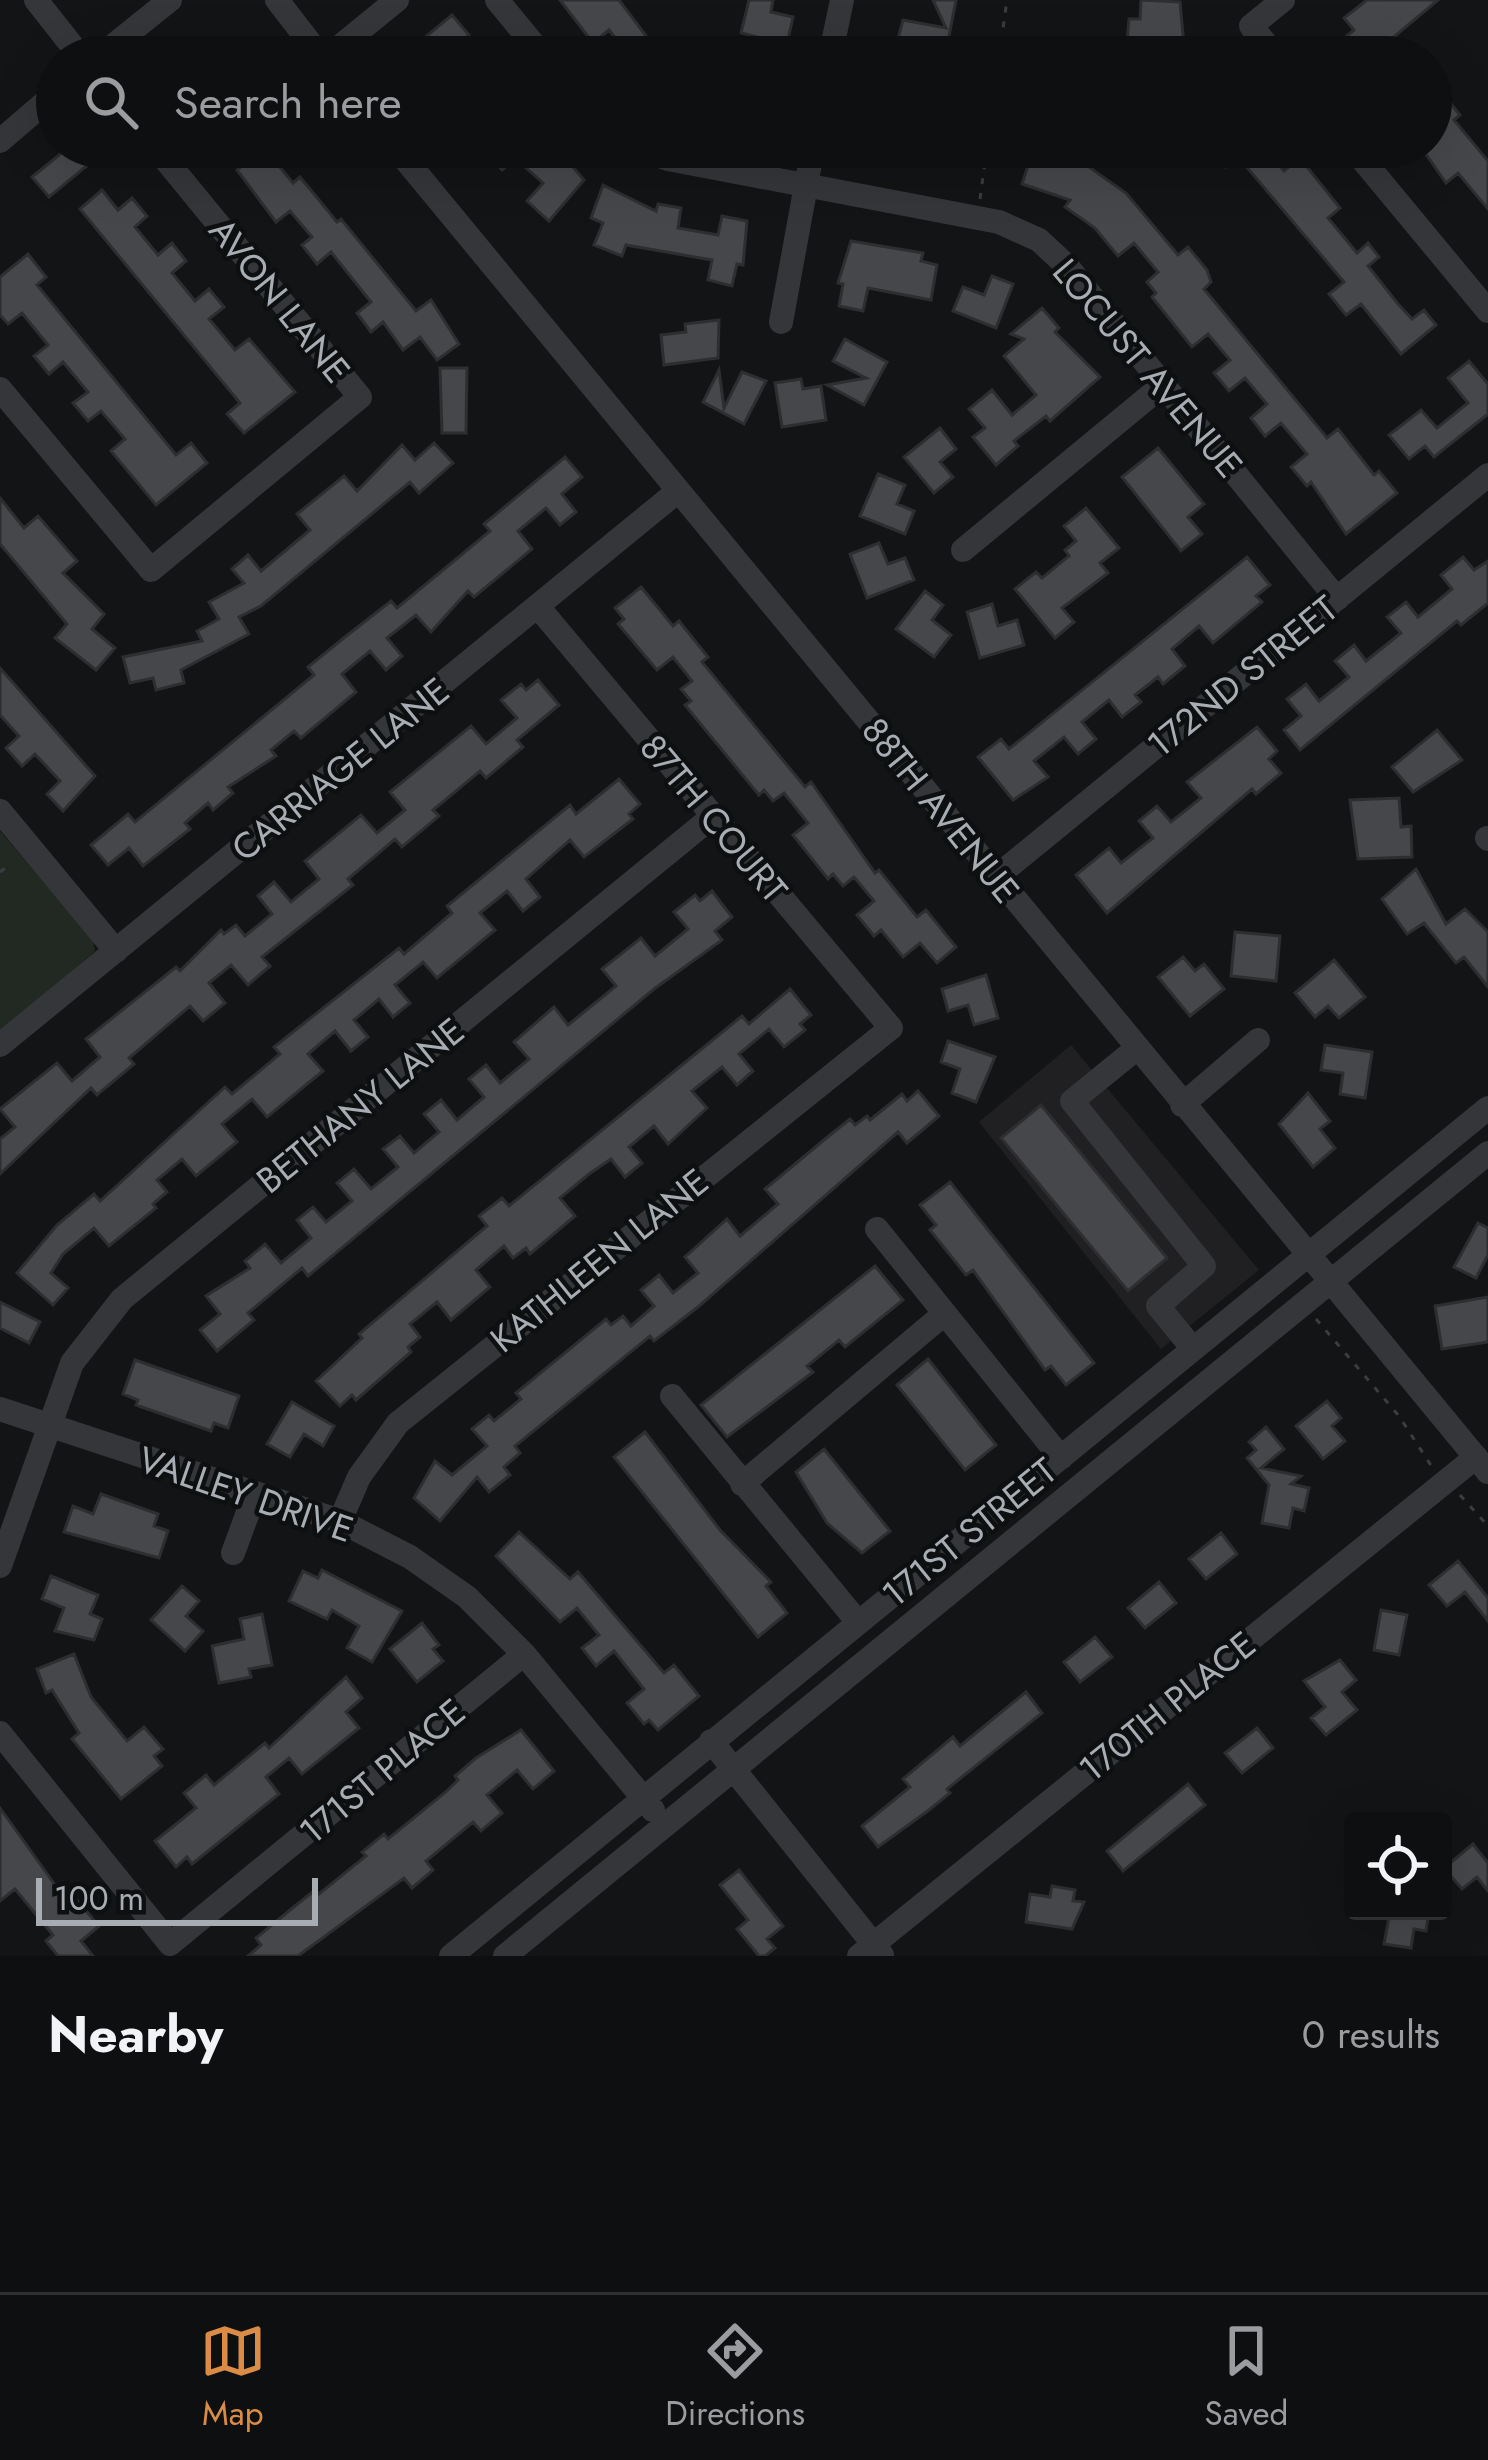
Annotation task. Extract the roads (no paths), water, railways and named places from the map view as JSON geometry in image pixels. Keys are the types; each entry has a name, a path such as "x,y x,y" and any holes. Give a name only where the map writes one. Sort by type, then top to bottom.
{"street":[{"path":"36,0 64,36"},
{"path":"125,36 170,0"},
{"path":"277,0 307,36"},
{"path":"351,36 397,0"},
{"path":"497,0 527,36"},
{"path":"834,36 842,0"},
{"path":"1259,36 1251,26 1283,0"},
{"path":"0,141 36,110"},
{"name":"AVON LANE","path":"0,389 151,570 360,398 171,168"},
{"name":"88TH AVENUE","path":"412,168 1482,1465"},
{"name":"LOCUST AVENUE","path":"724,168 977,218 1039,240 1067,266 1337,599"},
{"path":"781,322 809,168"},
{"path":"1369,168 1488,311"},
{"path":"963,550 1163,385"},
{"name":"172ND STREET","path":"996,877 1488,475"},
{"name":"CARRIAGE LANE","path":"0,1045 678,490"},
{"name":"87TH COURT","path":"539,608 891,1028"},
{"path":"0,812 116,951"},
{"name":"BETHANY LANE","path":"51,1427 72,1363 122,1299 712,817"},
{"name":"KATHLEEN LANE","path":"340,1520 359,1477 398,1423 891,1028"},
{"path":"1182,1105 1258,1040"},
{"path":"1136,1049 1072,1101 1204,1266 1157,1306 1193,1349"},
{"name":"171ST STREET","path":"451,1956 1488,1108"},
{"name":"171ST STREET","path":"505,1956 1488,1153"},
{"path":"877,1229 1061,1458"},
{"path":"742,1484 944,1314"},
{"path":"672,1396 857,1622"},
{"name":"VALLEY DRIVE","path":"0,1409 254,1496 340,1520 410,1557 467,1597 524,1654 665,1825"},
{"path":"0,1566 51,1427"},
{"name":"170TH PLACE","path":"872,1952 1445,1481 1482,1465"},
{"path":"232,1553 254,1496"},
{"name":"171ST PLACE","path":"0,1733 170,1944 524,1654"},
{"path":"711,1741 872,1952"}]}
